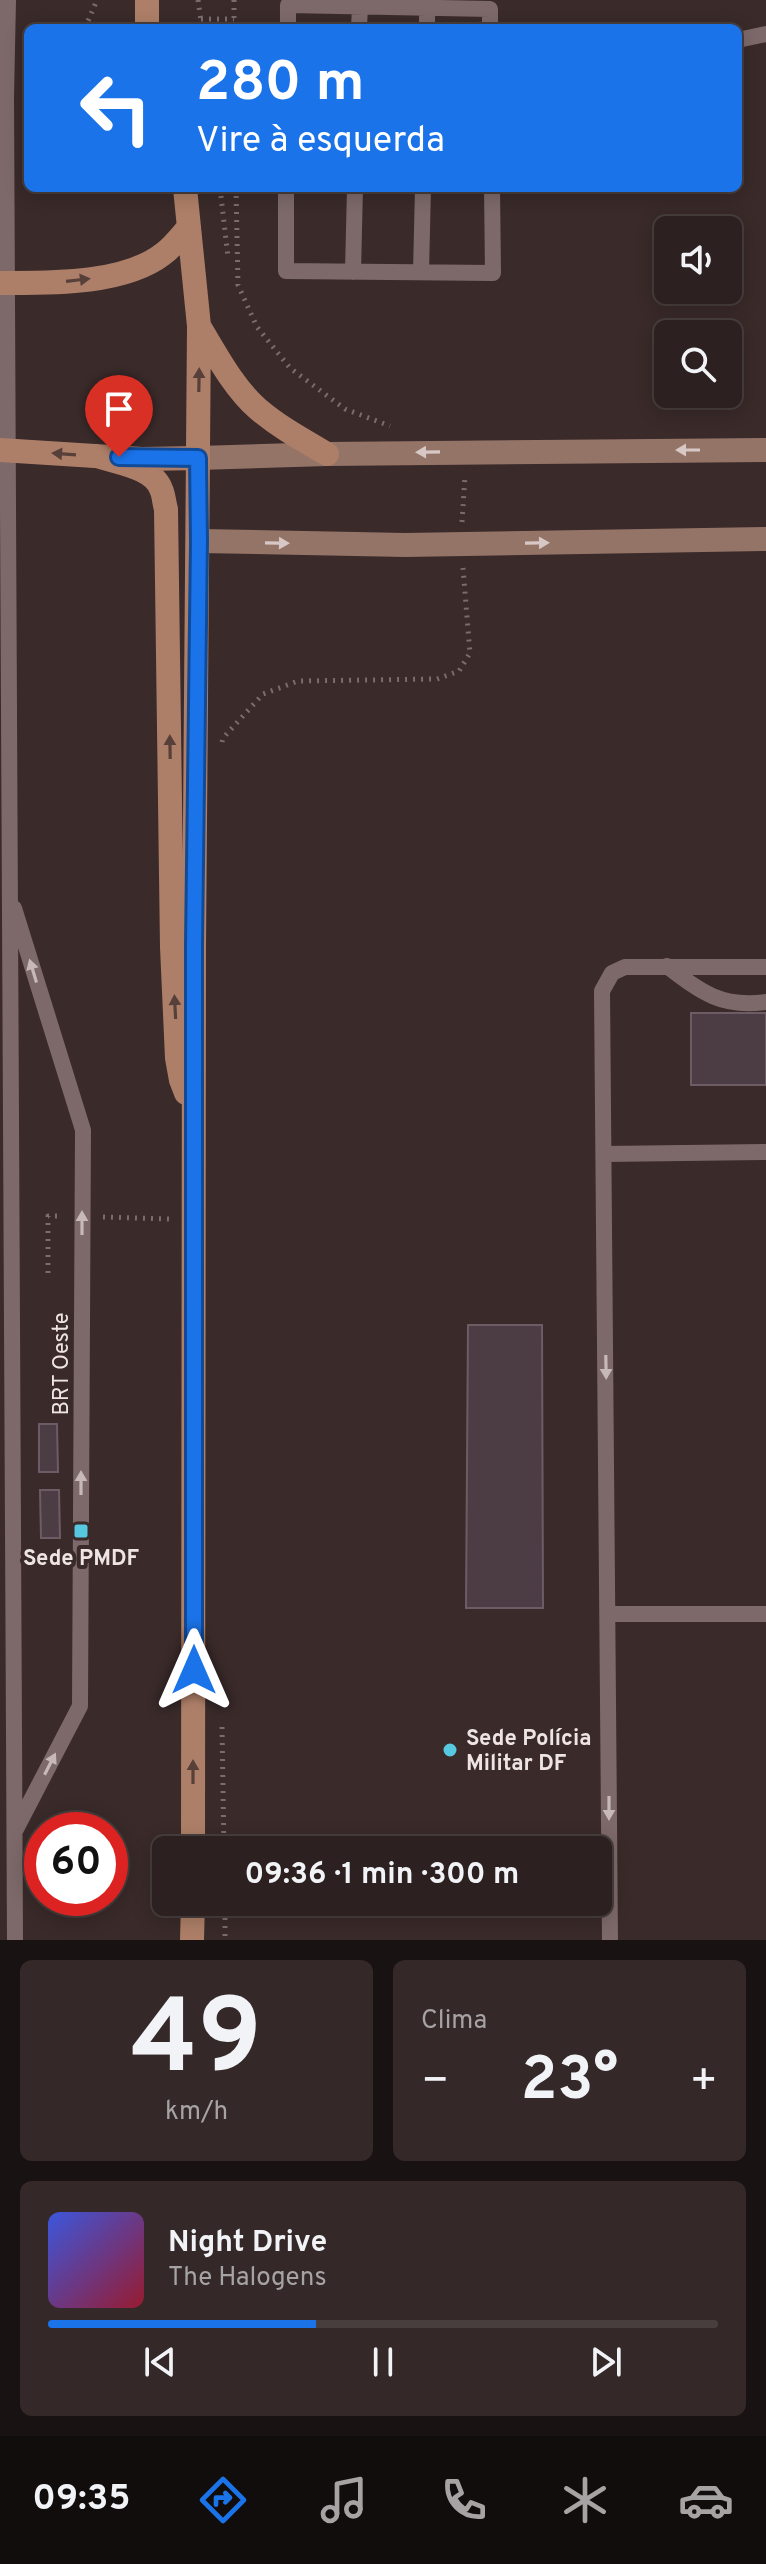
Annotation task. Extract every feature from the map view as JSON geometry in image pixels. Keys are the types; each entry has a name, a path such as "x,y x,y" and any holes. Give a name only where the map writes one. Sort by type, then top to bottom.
{"main road":[{"path":"147,0 147,24"},
{"path":"185,192 199,326 194,946 193,1836"},
{"path":"3,283 68,282 141,267 163,255 189,227"},
{"path":"199,326 227,371 255,407 327,454"},
{"path":"4,450 142,459 198,458"},
{"path":"97,456 154,478 161,487 166,509 177,1058 181,1080 195,1109"},
{"path":"192,1940 193,1916"}],"street":[{"path":"198,458 766,450"},
{"path":"199,541 461,544 766,539"}],"lane":[{"name":"BRT Oeste","path":"8,0 3,283 15,1940"},
{"path":"288,24 288,5 337,3 490,9 490,24"},
{"path":"359,24 360,6"},
{"path":"427,8 427,24"},
{"path":"742,39 766,34"},
{"path":"286,192 286,271 493,273 492,192"},
{"path":"353,272 355,192"},
{"path":"421,272 423,192"},
{"name":"BRT Oeste","path":"8,891 83,1130 80,1706 14,1833"},
{"path":"667,966 702,993 727,1002 766,1002"},
{"path":"610,1940 602,991 610,975 619,968 766,967"},
{"path":"604,1154 766,1152"},
{"path":"609,1614 766,1614"}],"path":[{"path":"87,24 97,0"},
{"path":"198,0 202,24"},
{"path":"234,0 234,24"},
{"path":"201,19 234,19"},
{"path":"220,192 228,257"},
{"path":"236,192 238,285 257,327 290,368 345,409 392,427"},
{"path":"221,754 223,738 263,694 298,681 437,679 459,671 470,653 461,544 467,452"},
{"path":"48,1273 48,1216 195,1220"},
{"path":"35,1273 62,1273"},
{"path":"222,1724 224,1836"},
{"path":"225,1916 225,1940"}],"building":[{"path":"691,1013 766,1013 766,1085 691,1085"},
{"path":"468,1325 542,1325 543,1608 466,1608"},
{"path":"39,1424 57,1424 58,1472 39,1472"},
{"path":"40,1490 59,1490 60,1538 41,1538"}],"place":[{"name":"Sede PMDF","path":"81,1531"},
{"name":"Sede Polícia Militar DF","path":"450,1750"}],"route":[{"path":"119,457 198,458 194,1670"}]}
